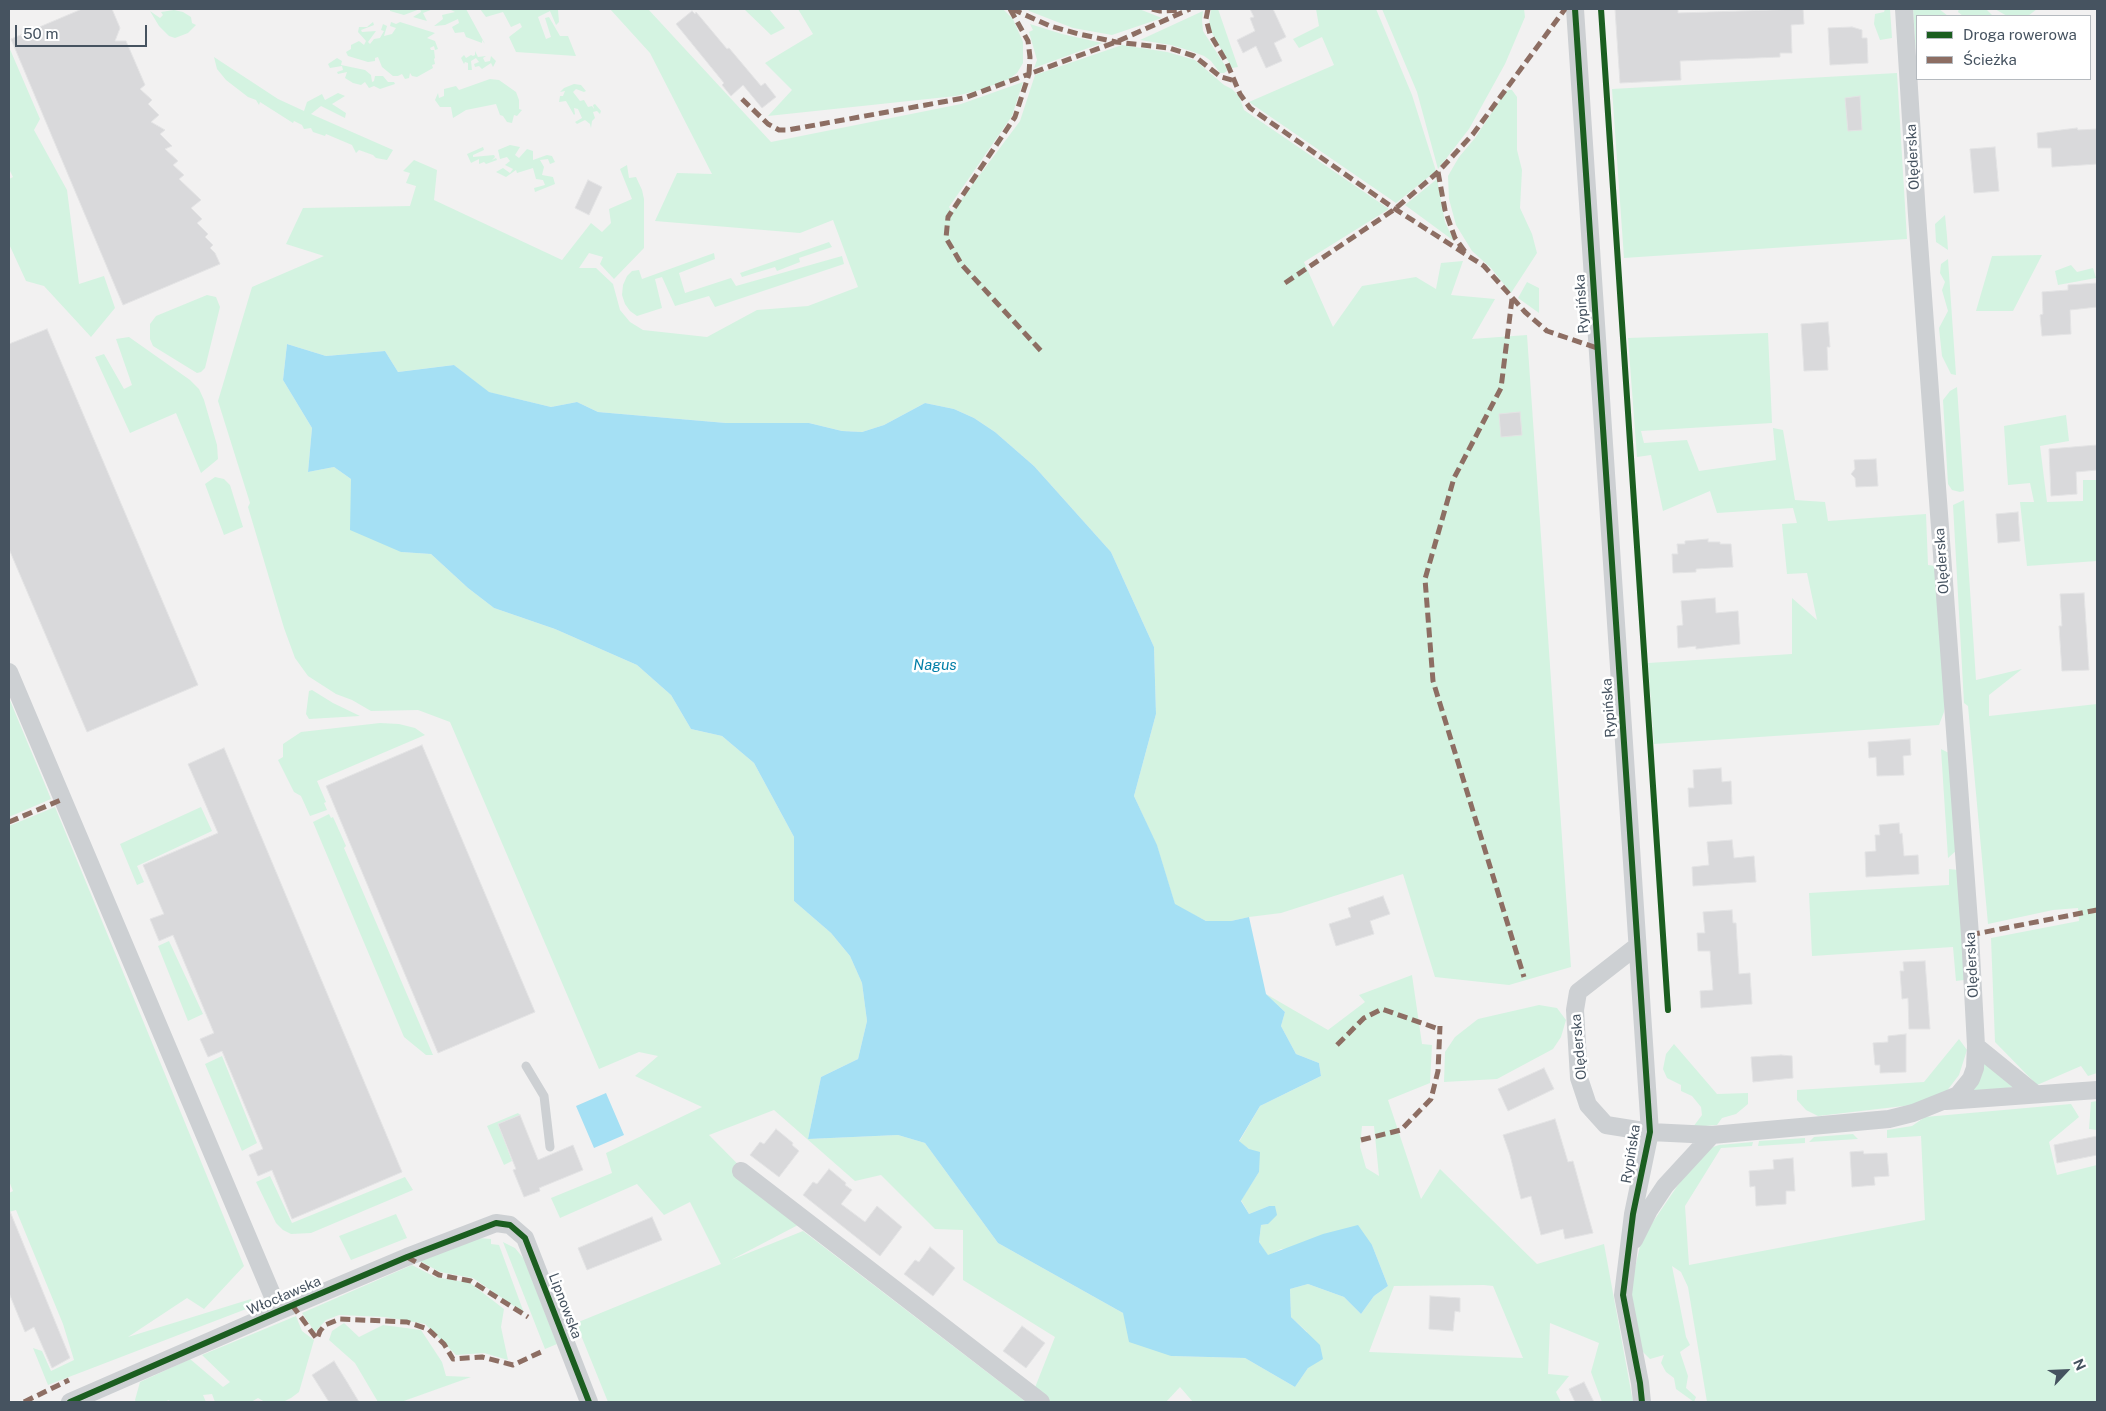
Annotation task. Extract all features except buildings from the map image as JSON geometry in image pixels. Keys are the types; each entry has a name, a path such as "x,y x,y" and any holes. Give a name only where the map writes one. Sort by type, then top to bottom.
{"street":[{"name":"Rypińska","path":"1575,9 1650,1132 1633,1214 1623,1295 1642,1402"},
{"name":"Olęderska","path":"1637,946 1578,992 1575,1010 1575,1037 1579,1078 1588,1105 1606,1124 1650,1132 1712,1135 1889,1119 1946,1101 1958,1095 1971,1078 1975,1068 1976,1046 1970,936 1918,235 1904,9"},
{"path":"9,672 279,1310"},
{"path":"1976,1046 2034,1093"},
{"name":"Olęderska","path":"1946,1101 2034,1093 2097,1090"},
{"path":"1629,1250 1649,1210 1666,1186 1712,1135"},
{"path":"741,1171 1041,1402"},
{"name":"Włocławska","path":"70,1402 279,1310 492,1224 510,1225"},
{"name":"Lipnowska","path":"510,1225 525,1238 589,1402"}],"lane":[{"path":"526,1066 544,1096 550,1147"}],"green space":[{"path":"390,9 420,9 404,15 390,11"},
{"path":"420,9 433,9 423,13 427,21 413,17 421,12"},
{"path":"449,9 466,9 485,44 482,40 482,43 466,37 464,32 455,33 452,27 459,23 458,19 445,25 434,26 443,19 442,15 455,12"},
{"path":"480,9 559,9 559,22 556,25 550,11 538,17 546,39 551,37 545,18 549,17 560,36 568,36 576,56 516,52 509,37 522,27 520,23 511,27 503,12 486,17"},
{"path":"610,9 648,9 771,142 961,104 1023,82 1012,116 949,207 952,212 1020,121 1035,75 1122,45 1167,52 1195,60 1239,96 1244,110 1389,209 1304,262 1333,327 1362,286 1416,277 1436,289 1441,263 1463,261 1451,295 1495,299 1472,339 1527,335 1571,967 1509,985 1435,977 1403,874 1281,913 1231,921 1206,921 1175,905 1157,846 1134,796 1156,714 1154,647 1111,552 1034,466 995,432 974,418 954,409 925,403 884,425 862,432 842,431 809,423 726,423 598,412 577,402 551,407 488,392 454,365 398,372 385,351 326,356 287,344 283,380 312,428 308,472 334,467 351,479 401,552 431,554 468,588 494,608 555,629 637,665 671,695 691,729 722,736 754,763 794,837 794,901 831,933 850,956 862,983 867,1021 858,1059 821,1077 808,1139 898,1135 925,1143 998,1243 1123,1313 1171,1356 1245,1358 1295,1387 1308,1368 1307,1332 1291,1317 1290,1289 1308,1284 1344,1297 1361,1314 1374,1296 1388,1286 1372,1245 1281,1249 1268,1256 1259,1242 1261,1225 1268,1224 1269,1206 1249,1214 1241,1200 1259,1172 1249,1149 1239,1142 1260,1106 1321,1076 1319,1063 1296,1054 1281,1026 1285,1012 1266,994 1328,1030 1365,1002 1359,995 1412,975 1422,1044 1432,1045 1430,1083 1388,1100 1421,1199 1440,1169 1537,1264 1604,1244 1633,1402 1602,1402 1591,1372 1599,1343 1550,1323 1548,1374 1569,1376 1556,1392 1561,1402 1193,1402 1180,1387 1166,1402 1049,1402 1034,1390 1055,1337 963,1280 963,1230 935,1229 881,1175 855,1181 774,1110 709,1135 798,1225 731,1260 803,1231 1026,1402 608,1402 576,1323 721,1264 690,1202 664,1215 637,1184 560,1218 551,1198 612,1173 606,1153 702,1107 635,1076 658,1056 639,1052 599,1069 450,722 418,710 371,711 352,700 336,694 308,676 295,658 284,628 248,507 250,503 218,401 252,287 324,256 286,244 303,208 410,206 416,186 406,183 410,173 403,171 414,160 437,170 434,200 562,260 591,223 602,232 611,223 609,209 632,199 620,169 627,165 629,178 636,177 644,199 644,248 614,279 600,264 603,257 589,253 579,268 596,268 613,284 620,310 630,322 643,330 707,337 757,310 808,306 858,287 833,220 800,233 655,221 677,173 712,174 650,53","holes":["1362,1126 1374,1126 1379,1176 1366,1168 1360,1147","1394,1286 1493,1286 1523,1358 1369,1352"]},
{"path":"744,9 769,9 785,28 771,35"},
{"path":"798,9 1003,9 1013,19 1023,42 1023,63 1017,73 1009,79 980,90 956,96 768,116 792,90 765,63 813,34"},
{"path":"1028,9 1139,9 1162,18 1112,35 1073,28"},
{"path":"1211,9 1218,9 1238,67 1232,68 1212,33 1209,24"},
{"path":"1316,9 1376,9 1412,95 1436,171 1396,203 1249,102 1334,65 1322,37 1299,48 1293,39 1319,26"},
{"path":"1382,9 1524,9 1525,17 1505,64 1469,129 1438,169 1417,92"},
{"path":"1885,9 1890,9 1892,38 1880,40 1874,24 1875,14 1884,12"},
{"path":"1913,9 1939,9 1947,15 1916,15 1916,52"},
{"path":"1959,9 1987,10 1992,15 1962,15 1958,12"},
{"path":"1995,9 2037,9 2029,15 2005,15"},
{"path":"174,10 183,12 191,17 192,23 196,25 188,33 175,38 169,36 159,26 150,11 160,18 163,15 161,12"},
{"path":"1203,11 1203,31 1226,67 1227,71 1224,73 1220,73 1211,61 1204,56 1171,45 1140,40"},
{"path":"373,22 374,25 361,30 362,32 376,31 368,42 370,44 374,39 380,38 384,31 381,30 383,24 387,26 384,36 392,34 396,28 390,26 391,22 396,24 400,22 435,33 427,38 435,41 438,49 435,50 434,46 430,48 434,50 435,64 432,65 433,68 417,77 412,76 410,73 409,78 405,79 402,74 393,76 382,67 378,57 375,58 375,61 368,62 348,56 346,52 351,49 351,45 359,41 364,45 366,41 358,32 359,27 367,27"},
{"path":"1030,24 1062,34 1102,43 1034,68 1037,60 1029,32 1033,30"},
{"path":"9,47 40,119 34,130 67,190 79,284 104,276 115,308 91,337 44,286 26,281 9,244 9,179 13,177 9,169"},
{"path":"475,51 478,57 486,56 483,58 485,62 490,61 491,56 496,61 493,67 491,63 482,69 479,66 475,67 474,64 479,62 476,58 471,61 472,70 468,70 468,63 465,62 464,64 461,58 464,55 466,58 475,55"},
{"path":"214,57 278,99 304,111 307,102 322,94 325,100 338,93 345,96 332,104 346,113 345,118 321,106 311,114 393,150 387,160 376,158 359,150 356,153 352,145 326,134 325,136 313,132 311,128 304,129 302,125 294,121 293,123 260,102 259,105 256,100 248,97 226,80 217,69"},
{"path":"337,58 342,61 341,65 365,70 371,75 372,82 375,76 383,76 388,82 394,82 395,84 380,89 374,86 369,88 365,82 361,85 353,83 345,78 347,72 338,74 337,72 343,70 342,66 330,68 328,64"},
{"path":"1897,73 1907,239 1624,258 1612,89"},
{"path":"490,79 499,80 516,92 519,100 519,109 522,110 517,116 514,115 512,123 507,122 500,115 496,104 466,110 453,118 451,107 440,107 435,100 438,93 439,98 444,96 444,89 456,86 459,90"},
{"path":"574,84 581,85 586,91 576,89 573,92 580,101 584,100 588,107 592,106 594,109 593,105 595,104 601,111 600,114 597,111 593,112 595,118 592,121 591,128 590,124 585,120 577,124 575,122 582,118 578,109 574,108 574,115 566,101 559,102 560,96 563,96 565,91 560,92"},
{"path":"1512,90 1517,97 1517,150 1522,170 1520,208 1532,234 1537,253 1511,293 1491,268 1472,251 1456,225 1449,199 1448,176 1459,157 1475,138 1506,91"},
{"path":"510,145 520,147 515,155 519,158 527,149 533,151 533,160 547,155 552,156 555,162 550,164 548,159 540,160 544,167 542,175 553,177 555,184 535,192 534,188 545,185 543,180 536,179 533,168 517,173 516,170 506,177 496,172 503,168 510,173 513,169 505,165 510,161 507,157 500,159 498,150"},
{"path":"483,147 484,150 473,155 473,157 494,155 495,157 492,160 496,158 497,160 486,164 484,162 479,164 479,159 471,163 467,154"},
{"path":"1437,179 1445,222 1454,241 1405,205"},
{"path":"1945,215 1948,250 1936,242 1935,224"},
{"path":"829,242 832,247 799,258 800,262 777,271 775,267 742,277 740,273"},
{"path":"714,253 715,259 679,273 685,293 731,278 736,286 842,256 844,264 715,307 709,296 675,306 662,277 655,279 662,308 637,316 625,304 622,295 623,285 627,276 632,271 639,270 642,279"},
{"path":"2042,255 2013,311 1976,311 1992,256"},
{"path":"1948,259 1956,375 1951,374 1942,356 1939,328 1948,311 1942,290 1945,282 1940,273 1941,264"},
{"path":"2071,265 2077,272 2093,268 2096,278 2058,285 2055,271"},
{"path":"1527,282 1539,288 1539,313 1518,298"},
{"path":"207,295 216,297 220,307 205,368 197,373 153,346 150,339 150,324 156,316"},
{"path":"1768,333 1772,423 1641,431 1644,443 1687,440 1699,471 1776,460 1773,428 1783,430 1795,500 1825,502 1828,521 1926,514 1928,565 1935,566 1946,686 1944,712 1939,725 1654,744 1648,663 1792,654 1792,598 1817,620 1807,573 1787,574 1782,524 1797,523 1793,508 1717,513 1710,491 1663,511 1651,455 1637,457 1628,338"},
{"path":"129,337 190,380 199,389 217,445 218,459 201,473 176,413 130,433 95,357 104,354 124,389 132,385 116,339"},
{"path":"1957,387 1964,491 1960,492 1952,490 1948,484 1943,400 1950,391"},
{"path":"2066,415 2069,441 2040,446 2047,502 2083,501 2083,480 2097,480 2097,561 2027,566 2020,502 2034,502 2030,483 2008,485 2004,426"},
{"path":"215,477 224,479 230,485 243,527 224,535 205,484"},
{"path":"1964,500 1976,680 2022,669 1989,695 1989,716 2097,704 2097,1073 2088,1076 2081,1066 2037,1085 1995,1042 1991,938 2079,921 2078,908 2053,910 1988,924 1968,706 1964,703 1953,505"},
{"path":"312,690 360,716 309,719 306,714 309,691"},
{"path":"9,698 51,799 9,817"},
{"path":"380,723 399,724 415,728 425,735 317,781 326,802 324,803 327,810 310,816 301,796 294,792 278,760 283,757 283,744 301,732"},
{"path":"1941,749 1951,754 1957,850 1948,858"},
{"path":"55,807 244,1266 204,1309 187,1298 128,1337 251,1299 254,1306 48,1385 33,1348 42,1351 51,1371 74,1360 63,1324 16,1210 9,1212 9,1193 13,1191 9,1181 9,826"},
{"path":"201,807 212,831 137,866 144,882 137,885 120,844"},
{"path":"329,814 331,818 333,817 346,846 344,848 433,1055 426,1055 404,1037 313,822"},
{"path":"1949,869 1958,870 1964,980 1956,981 1953,947 1812,956 1809,893 1949,885"},
{"path":"169,941 203,1014 188,1021 158,946"},
{"path":"1539,1005 1557,1008 1566,1020 1561,1037 1553,1049 1497,1079 1444,1082 1445,1052 1455,1037 1478,1019"},
{"path":"1959,1039 1967,1050 1959,1075 1946,1092 1921,1104 1818,1116 1806,1110 1797,1100 1797,1090 1924,1082"},
{"path":"1674,1044 1717,1094 1748,1093 1748,1104 1736,1114 1722,1118 1717,1125 1693,1127 1702,1115 1701,1107 1692,1096 1681,1091 1681,1085 1667,1078 1663,1069 1666,1054"},
{"path":"222,1056 257,1143 242,1151 205,1064"},
{"path":"1982,1060 2014,1087 1967,1093"},
{"path":"2097,1101 2097,1130 2089,1129 2091,1102"},
{"path":"2071,1104 2079,1117 2049,1142 2057,1175 2097,1165 2097,1402 1707,1402 1688,1287 1681,1272 1672,1266 1686,1337 1690,1345 1680,1352 1688,1376 1686,1388 1696,1397 1694,1402 1676,1389 1674,1378 1666,1372 1661,1363 1664,1355 1650,1359 1641,1350 1630,1306 1632,1280 1642,1238 1695,1160 1707,1149 1719,1145 1753,1142 1752,1146 1721,1148 1685,1206 1689,1265 1925,1220 1921,1136 1887,1138 1887,1130 1912,1126 1925,1117"},
{"path":"518,1113 520,1115 498,1124 512,1161 504,1165 487,1126"},
{"path":"1853,1134 1858,1139 1809,1142 1814,1137"},
{"path":"1805,1138 1805,1143 1758,1146 1759,1141"},
{"path":"270,1176 292,1223 405,1177 413,1190 311,1233 291,1234 283,1230 276,1223 256,1182"},
{"path":"396,1214 407,1238 351,1260 339,1236"},
{"path":"479,1238 491,1239 491,1244 499,1245 524,1313 473,1278 440,1272 420,1261"},
{"path":"503,1242 515,1248 524,1259 557,1344 545,1349"},
{"path":"412,1265 435,1277 470,1283 504,1309 501,1327 508,1360 484,1353 456,1355 425,1324 385,1317 339,1315 326,1320 315,1332 302,1313"},
{"path":"296,1316 302,1331 314,1340 299,1392 291,1398 283,1402 265,1402 258,1398 251,1402 215,1402 212,1394 203,1395 206,1402 170,1402 169,1400 164,1402 136,1402 140,1382 190,1359 223,1387 230,1382 202,1355"},
{"path":"344,1323 359,1337 383,1325 421,1330 442,1362 446,1376 471,1377 401,1402 378,1402 355,1363 329,1340 332,1331"}],"water":[{"name":"Nagus","path":"287,344 326,356 385,351 398,372 454,365 489,392 551,407 577,402 598,412 726,423 809,423 842,431 862,432 884,425 925,403 954,409 974,418 995,432 1034,466 1111,552 1154,647 1156,714 1134,796 1157,845 1175,904 1206,921 1231,921 1249,917 1266,994 1285,1012 1281,1026 1296,1054 1319,1063 1321,1076 1260,1106 1239,1141 1249,1149 1260,1152 1259,1172 1241,1201 1249,1214 1269,1206 1275,1206 1277,1215 1268,1224 1261,1225 1259,1242 1268,1255 1323,1234 1358,1225 1372,1245 1388,1286 1374,1296 1361,1314 1344,1297 1308,1284 1290,1289 1291,1317 1320,1345 1323,1359 1308,1368 1295,1387 1245,1358 1171,1356 1129,1342 1123,1313 998,1243 925,1143 898,1135 808,1139 821,1077 858,1059 867,1021 862,983 850,956 831,933 794,901 794,837 754,763 722,736 691,729 671,695 637,665 555,629 494,608 468,588 431,554 401,552 350,530 351,479 334,467 308,472 312,428 283,380"},
{"path":"606,1093 624,1135 594,1148 576,1106"}],"marked path":[{"path":"1010,9 1028,41 1030,57 1029,74 1116,42 1190,9"},
{"path":"1012,9 1050,26 1079,34 1116,42 1169,48 1194,56 1221,77 1235,81"},
{"path":"1152,9 1160,11 1182,10"},
{"path":"1208,9 1206,19 1210,34 1227,63 1240,94 1250,108 1395,209 1484,266 1525,312 1547,331 1597,348"},
{"path":"1285,283 1395,209 1438,172 1473,134 1565,9"},
{"path":"742,99 768,124 779,130 788,130 964,98 1029,74 1015,117 948,217 946,238 962,265 1042,352"},
{"path":"1438,172 1445,210 1455,238 1466,253"},
{"path":"1512,299 1501,388 1454,478 1425,579 1433,681 1524,977"},
{"path":"9,822 63,799"},
{"path":"1970,935 2097,910"},
{"path":"1337,1045 1364,1018 1382,1009 1436,1028"},
{"path":"1361,1140 1401,1130 1431,1099 1438,1071 1440,1026"},
{"path":"407,1257 439,1275 471,1281 528,1317"},
{"path":"292,1305 317,1339 325,1325 340,1319 407,1322 428,1329 444,1344 453,1359 482,1357 513,1365 541,1352"},
{"path":"24,1402 69,1380"}],"cycle path":[{"path":"1575,9 1650,1132 1633,1214 1623,1295 1642,1402"},
{"path":"1601,9 1668,1010"},
{"path":"70,1402 407,1257 496,1223 510,1225 525,1238 589,1402"}]}
